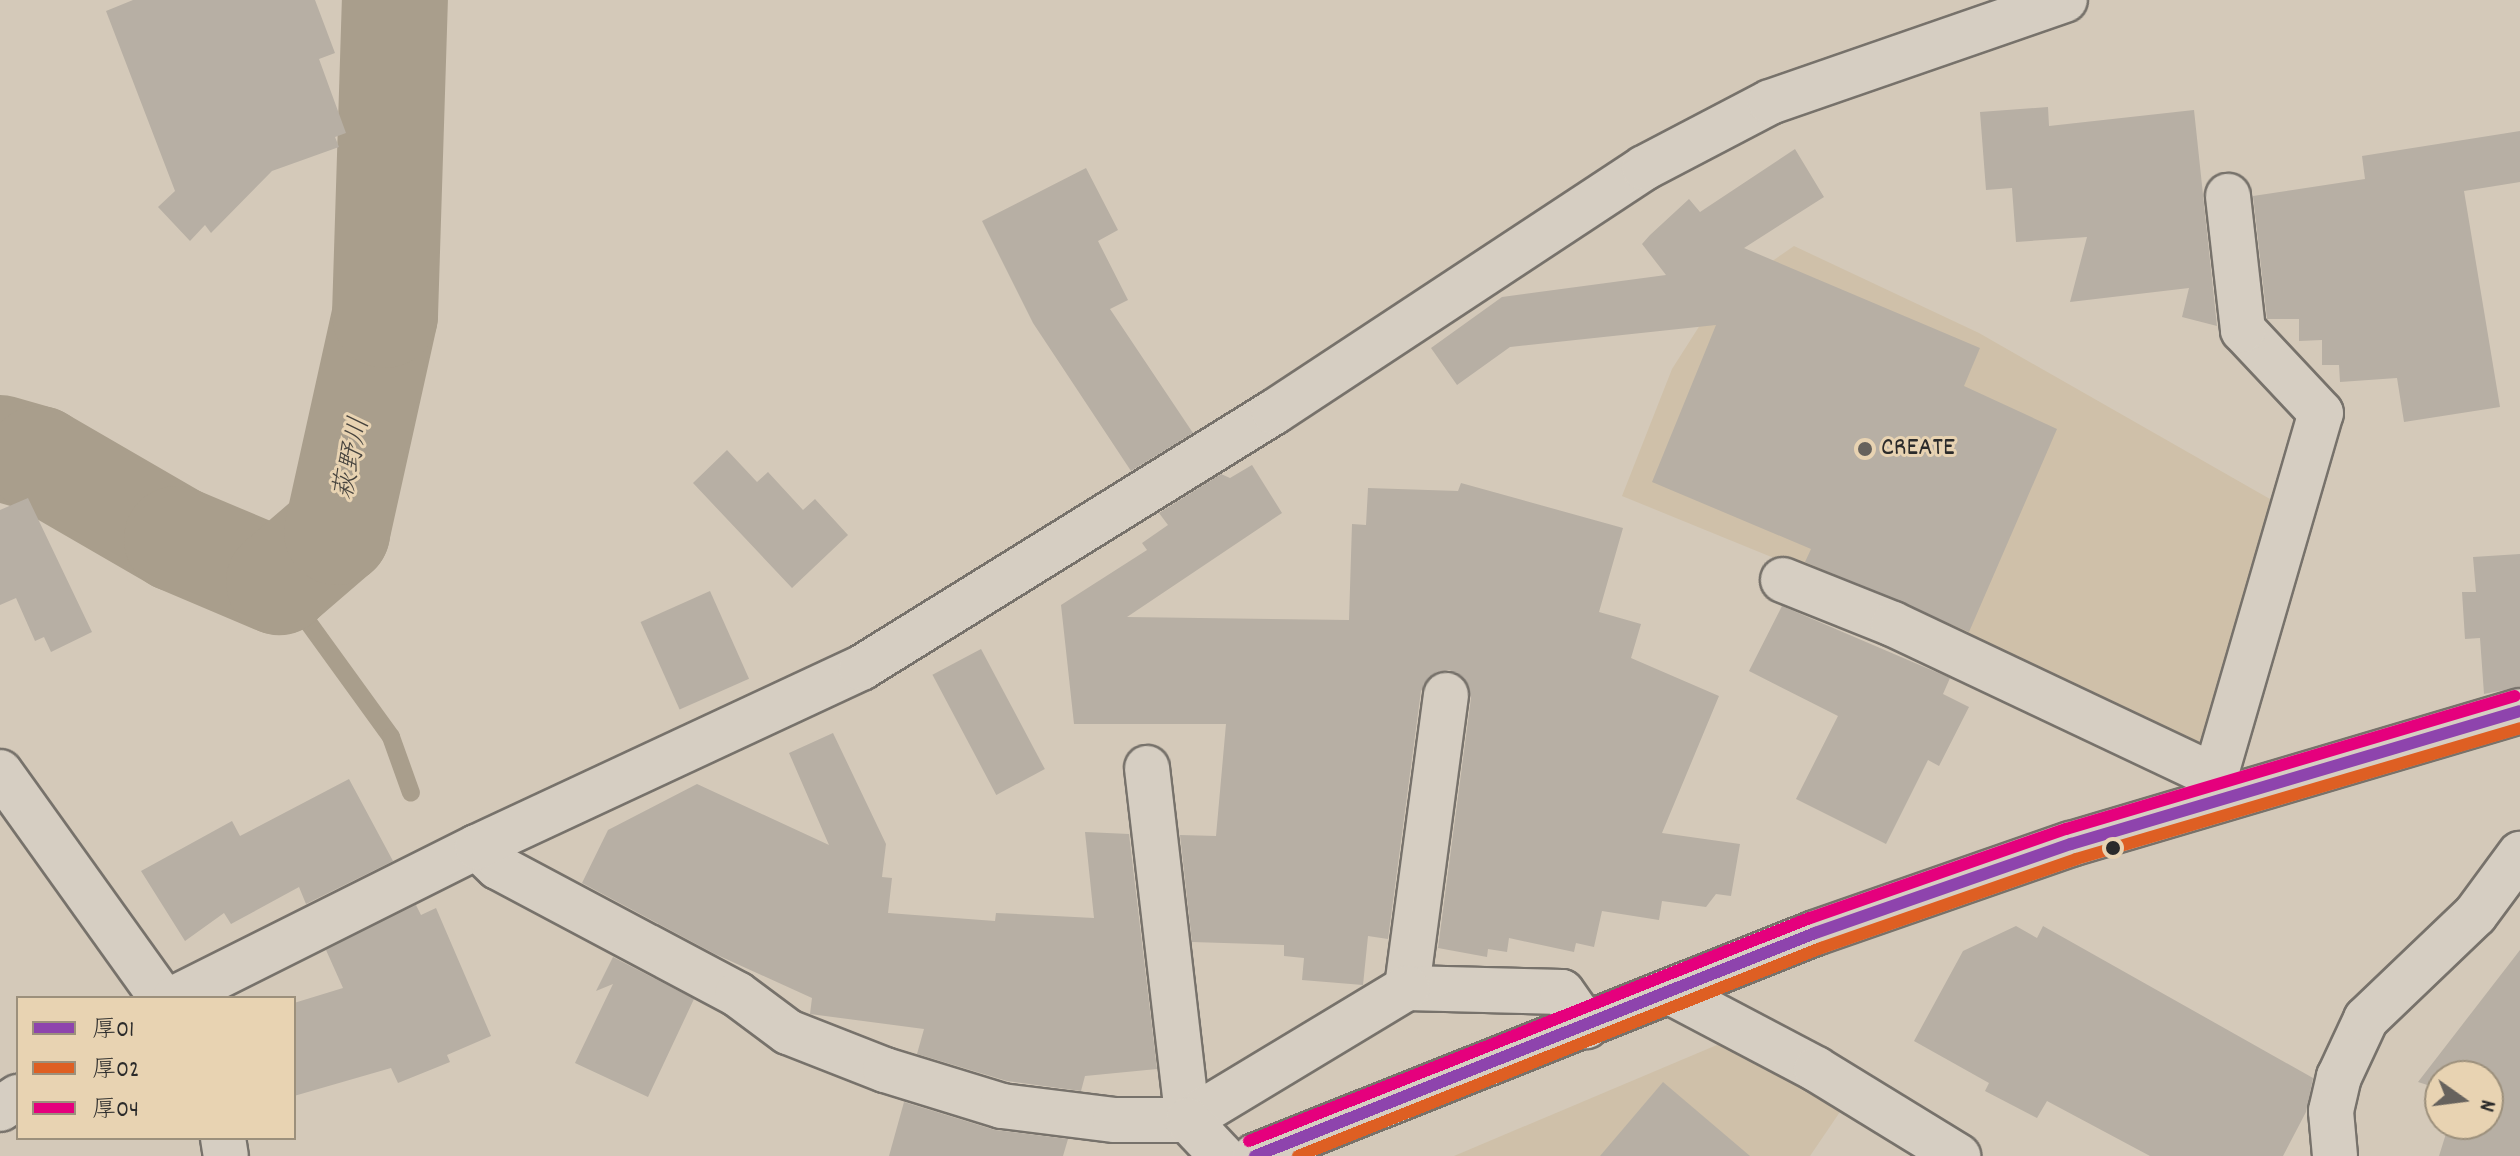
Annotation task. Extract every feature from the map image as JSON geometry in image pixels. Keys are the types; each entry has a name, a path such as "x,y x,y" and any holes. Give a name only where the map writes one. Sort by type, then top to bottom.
{"main road":[{"path":"179,996 477,847 861,668 1274,412 1644,168 1770,102 1944,18 2065,0"},
{"path":"2212,788 2321,413 2243,330 2228,196"},
{"path":"1783,580 1893,624 2212,788"},
{"path":"1407,988 1446,695"},
{"path":"1255,1156 1672,993 1815,933 2212,788 2520,711"},
{"path":"1147,768 1188,1120 1222,1156"},
{"path":"0,772 161,996"},
{"path":"477,847 498,867 737,994 788,1032 885,1070 1002,1106 1115,1120 1188,1120 1407,988 1562,992 1586,1026"},
{"path":"2335,1156 2331,1111 2336,1088 2349,1047 2366,1019 2475,915 2520,854"},
{"path":"1672,993 1816,1069 1958,1156"}],"shaded area":[{"path":"1794,246 1979,333 2277,503 2208,756 1953,631 1622,496 1672,369 1716,300"},
{"path":"1724,1042 1846,1103 1810,1156 1454,1156"}],"building":[{"path":"133,0 315,0 335,53 319,59 346,133 335,137 339,147 272,171 211,233 205,225 190,241 158,207 175,191 106,11"},
{"path":"2048,107 2049,126 2194,110 2217,326 2182,317 2189,288 2070,302 2087,237 2016,242 2012,188 1986,190 1980,112"},
{"path":"2520,131 2520,182 2464,191 2500,407 2404,422 2397,378 2340,382 2339,365 2322,365 2322,340 2299,341 2299,319 2267,319 2253,196 2365,179 2362,156"},
{"path":"1795,149 1824,197 1744,248 1980,348 1964,386 2057,429 1969,632 1805,562 1811,549 1652,482 1716,325 1510,347 1457,385 1431,348 1502,297 1666,275 1642,244 1650,235 1689,199 1700,212"},
{"path":"1086,168 1118,230 1098,241 1128,300 1110,309 1193,433 1131,471 1033,323 982,221"},
{"path":"727,450 757,482 768,472 803,510 815,499 848,535 792,588 693,483"},
{"path":"1252,465 1282,513 1127,617 1349,620 1352,524 1366,525 1368,488 1458,491 1461,483 1623,528 1599,612 1641,624 1631,658 1719,696 1662,833 1740,844 1731,896 1716,894 1706,907 1662,901 1659,920 1602,911 1594,947 1576,943 1574,952 1509,938 1507,952 1488,949 1487,957 1438,948 1471,698 1462,676 1449,670 1436,672 1421,691 1388,939 1368,936 1363,985 1302,980 1304,958 1284,956 1284,945 1192,942 1180,835 1216,836 1226,724 1074,724 1061,605 1147,550 1142,543 1168,525 1159,513 1221,474 1230,478"},
{"path":"28,498 92,632 51,652 44,637 35,641 16,598 0,605 0,510"},
{"path":"2520,554 2520,687 2484,694 2480,638 2465,639 2462,592 2476,592 2473,557"},
{"path":"710,591 749,679 680,710 641,622"},
{"path":"1782,606 1950,678 1943,694 1969,707 1939,766 1928,760 1886,844 1796,799 1838,716 1749,671"},
{"path":"981,649 1045,769 996,795 932,675"},
{"path":"833,733 886,844 882,877 892,878 888,913 995,921 996,913 1094,918 1085,832 1129,834 1157,1069 1085,1076 1081,1091 1007,1081 917,1054 924,1029 810,1014 812,998 715,954 582,883 608,830 697,784 829,845 789,753"},
{"path":"349,779 393,861 306,904 299,887 231,924 224,913 185,941 141,871 232,821 240,836"},
{"path":"416,905 421,915 436,908 491,1036 447,1055 450,1062 398,1083 391,1068 296,1095 296,1002 343,988 326,950"},
{"path":"2016,926 2037,938 2043,926 2313,1078 2306,1112 2283,1156 2150,1156 2047,1101 2037,1118 1985,1091 1989,1083 1914,1041 1963,951"},
{"path":"2520,950 2520,1156 2439,1156 2444,1140 2504,1140 2504,1060 2435,1060"},
{"path":"613,957 694,999 648,1097 575,1063 613,984 596,991"},
{"path":"1663,1082 1750,1156 1600,1156"},
{"path":"904,1102 995,1130 1068,1139 1063,1156 889,1156"}],"waterway":[{"name":"萩野川","path":"0,448 39,459 177,539 279,582 337,532 385,315 395,0"},
{"path":"279,582 391,737 411,793"}],"transit line":[{"name":"厚04","path":"1249,1141 1810,918 2066,829 2515,696"},
{"name":"厚01","path":"1255,1156 1815,933 2071,844 2520,711"},
{"name":"厚02","path":"1298,1156 1821,948 2076,859 2520,728"}],"place":[{"name":"CREATE","path":"1865,449"}]}
